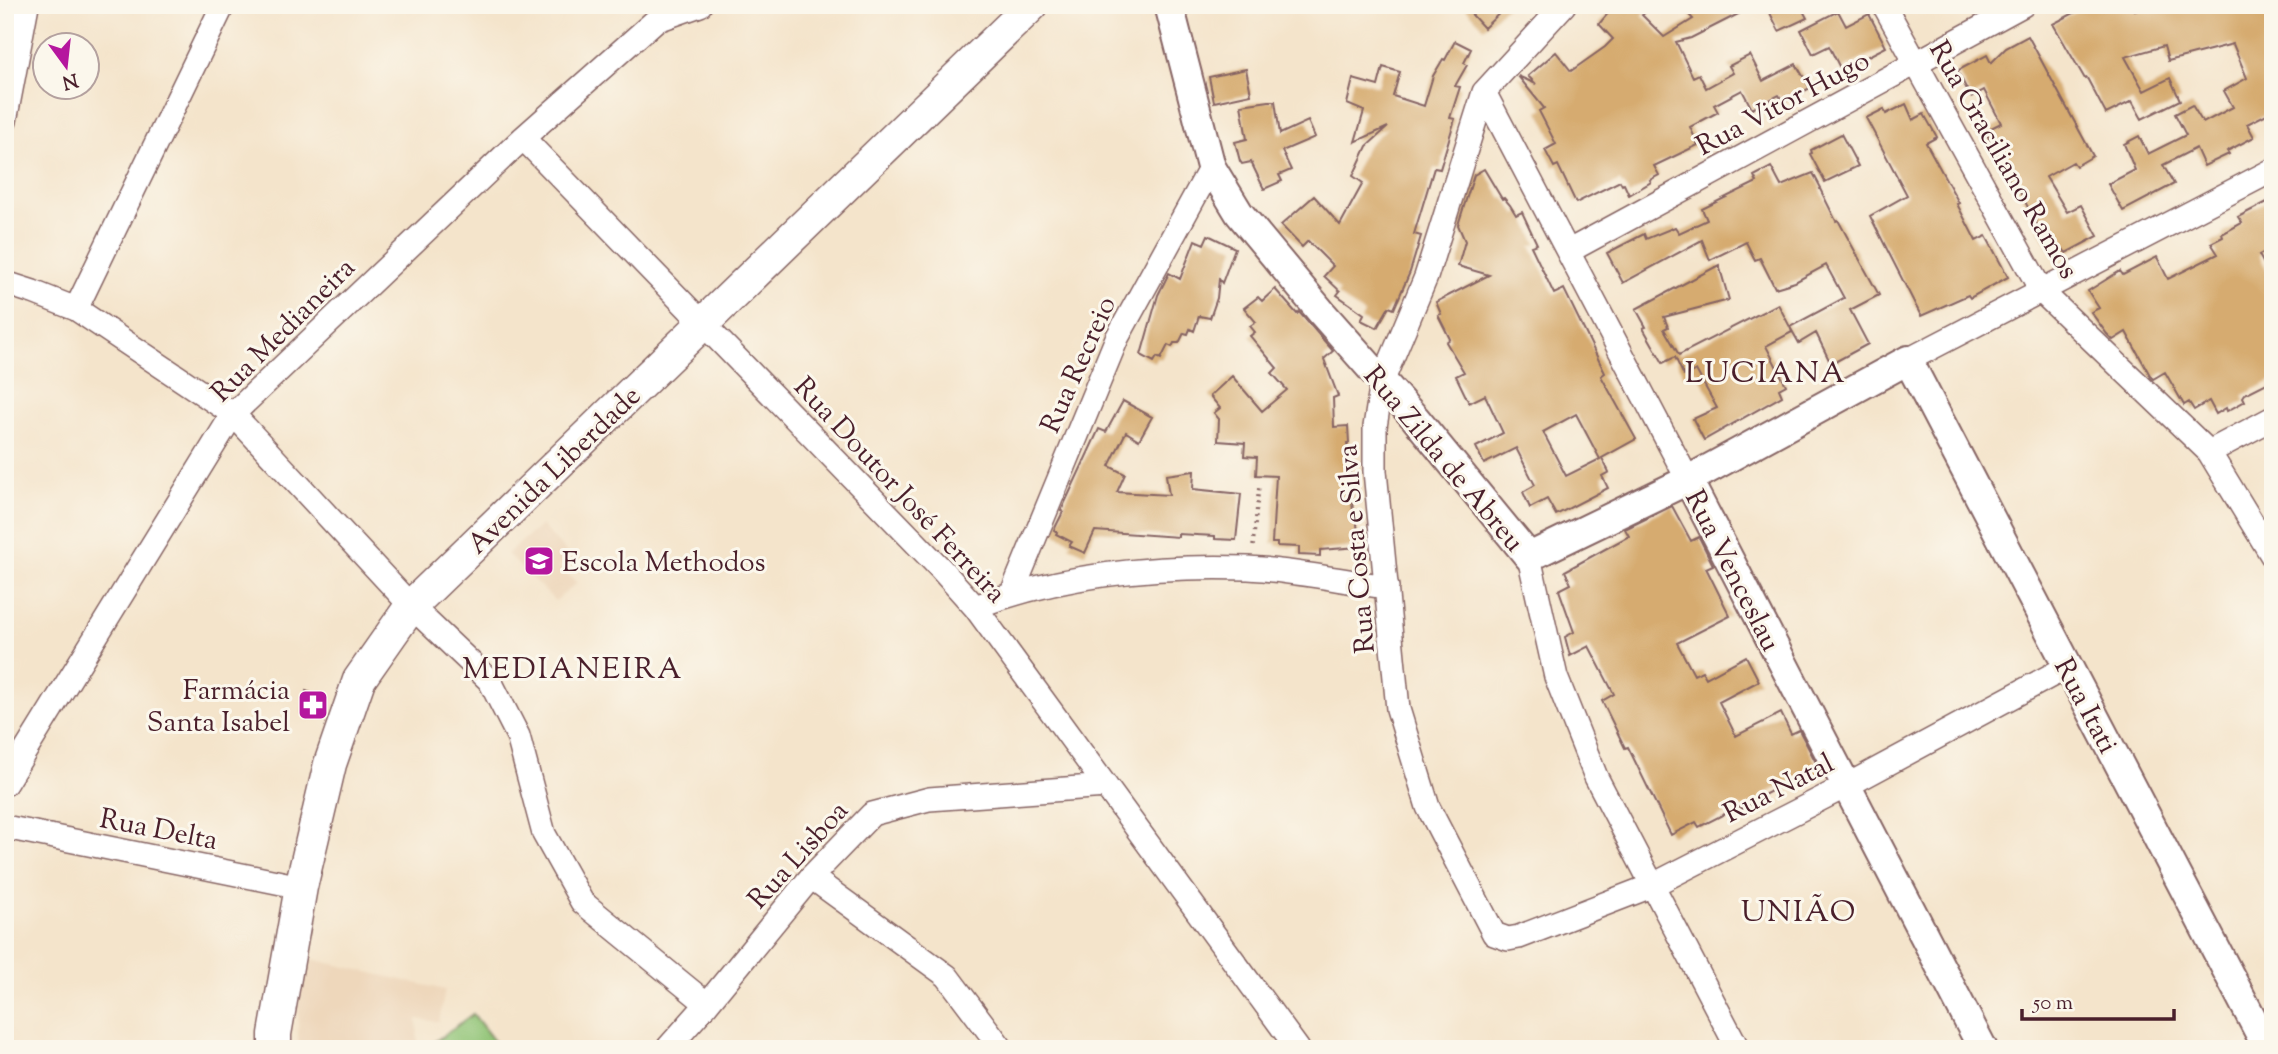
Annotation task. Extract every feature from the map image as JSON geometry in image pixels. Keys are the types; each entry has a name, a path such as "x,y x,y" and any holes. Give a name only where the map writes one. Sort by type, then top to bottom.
{"main road":[{"name":"Avenida Liberdade","path":"275,1049 275,1034 301,887 330,764 359,680 411,606 1032,5"}],"street":[{"path":"5,121 27,5"},
{"path":"76,309 223,5"},
{"name":"Rua Medianeira","path":"5,784 233,414 523,138 655,21 699,5"},
{"name":"Rua Zilda de Abreu","path":"1169,5 1211,167 1239,214 1415,418 1529,557 1556,677 1596,777 1738,1049"},
{"name":"Rua Costa e Silva","path":"1508,939 1494,934 1428,807 1398,709 1375,471 1375,427 1382,382 1426,277 1484,92 1564,5"},
{"name":"Rua Graciliano Ramos","path":"1884,5 2042,292 2208,452 2273,556"},
{"name":"Rua Vitor Hugo","path":"1569,251 2023,5"},
{"name":"Rua Venceslau","path":"1484,92 1983,1049"},
{"name":"Rua Doutor José Ferreira","path":"523,138 942,569 975,607 1298,1049"},
{"name":"Rua Recreio","path":"1012,593 1117,338 1211,167"},
{"path":"1529,557 1688,480 1908,360 2273,170"},
{"path":"5,283 76,309 233,414 411,606 491,681 518,736 544,834 582,902 707,1004"},
{"name":"Rua Itati","path":"1908,360 2269,1049"},
{"path":"2208,452 2273,418"},
{"path":"975,607 1045,584 1156,568 1251,568 1387,587"},
{"name":"Rua Natal","path":"1508,939 1520,937 1651,886 2067,667"},
{"name":"Rua Lisboa","path":"667,1049 811,877 872,814 929,799 1106,786"},
{"name":"Rua Delta","path":"5,827 301,887"},
{"path":"811,877 947,976 1002,1049"}],"path":[{"path":"1251,568 1259,486"}],"shaded area":[{"name":"Escola Methodos","path":"541,525 569,555 559,567 577,583 555,601 507,554"},
{"path":"299,956 445,990 439,1022 417,1019 418,1049 298,1049"}],"green space":[{"path":"473,1014 500,1049 431,1049 429,1046"}],"building":[{"path":"1463,5 1508,5 1484,28"},
{"path":"1615,5 1655,5 1642,15 1664,37 1693,19 1680,5 1756,5 1691,38 1676,42 1693,77 1699,74 1706,88 1733,73 1729,66 1750,55 1763,81 1796,64 1810,88 1783,102 1779,95 1752,109 1742,90 1714,105 1718,112 1690,127 1698,145 1654,166 1659,175 1650,180 1651,182 1629,195 1620,181 1576,203 1558,165 1554,167 1545,150 1556,144 1539,111 1544,108 1518,76 1536,84 1528,76 1556,52 1571,71 1605,47 1613,39 1599,24"},
{"path":"1766,5 1800,5 1807,18 1779,31"},
{"path":"2089,5 2134,5 2135,10 2152,5 2273,5 2273,111 2247,124 2254,137 2227,151 2229,154 2204,166 2196,148 2163,165 2174,184 2123,211 2108,184 2135,170 2124,144 2139,136 2148,154 2186,135 2175,114 2192,105 2203,123 2233,107 2224,91 2247,78 2233,44 2168,61 2164,46 2125,57 2144,91 2170,78 2180,100 2142,119 2132,101 2106,114 2053,24"},
{"path":"1838,11 1846,26 1869,14 1886,47 1841,70 1829,46 1813,54 1801,30"},
{"path":"2028,36 2093,156 2076,166 2073,162 2046,177 2067,212 2081,205 2098,236 2066,253 2063,249 2058,251 2054,244 2048,246 2017,186 2013,188 2001,165 2003,164 1985,131 2001,123 1984,90 1971,97 1957,71 1987,55 1991,63 2006,48"},
{"path":"1455,41 1471,49 1464,63 1467,65 1455,86 1460,87 1450,118 1455,119 1440,169 1434,168 1414,234 1421,236 1410,272 1394,309 1389,307 1377,328 1361,320 1364,314 1337,295 1340,291 1324,276 1333,266 1308,241 1302,247 1281,225 1314,196 1340,225 1363,183 1353,176 1367,146 1388,127 1355,142 1364,111 1347,104 1353,79 1378,86 1383,67 1400,72 1393,96 1424,106 1433,76"},
{"path":"1246,69 1251,94 1214,102 1209,77"},
{"path":"1275,101 1280,134 1308,121 1315,137 1282,151 1291,170 1279,175 1282,181 1264,189 1251,162 1242,164 1240,161 1235,142 1247,139 1241,105"},
{"path":"1906,104 1913,120 1924,114 1937,137 1926,143 1959,203 1957,204 1976,241 1986,236 2008,277 1970,298 1968,295 1921,316 1870,216 1907,195 1866,118 1884,109 1886,114"},
{"path":"1841,134 1858,166 1825,182 1810,154 1811,150"},
{"path":"1771,167 1781,186 1813,173 1836,221 1838,220 1879,295 1850,310 1868,344 1831,364 1816,333 1799,343 1790,327 1844,298 1826,265 1795,282 1775,288 1760,258 1755,260 1746,242 1710,260 1702,240 1623,283 1607,253 1644,234 1646,239 1675,227 1679,233 1707,220 1702,209 1757,182 1754,176"},
{"path":"1484,169 1502,199 1504,198 1516,215 1522,212 1537,244 1531,246 1554,294 1564,289 1605,373 1601,376 1636,439 1602,458 1609,472 1602,476 1608,488 1556,515 1547,499 1530,508 1523,492 1535,485 1516,448 1484,464 1476,447 1503,433 1485,395 1469,403 1456,376 1464,372 1446,342 1450,339 1438,315 1441,314 1436,302 1489,275 1458,266 1465,241 1458,225 1474,175","holes":["1576,414 1600,459 1566,476 1543,432"]},
{"path":"2273,199 2273,248 2259,255 2273,281 2273,380 2245,394 2245,401 2227,411 2226,408 2216,414 2209,401 2194,410 2189,402 2184,405 2165,372 2153,379 2151,377 2126,332 2113,340 2107,334 2091,312 2099,308 2088,291 2120,271 2123,275 2157,257 2168,279 2218,254 2211,243 2242,223 2238,217"},
{"path":"1208,235 1235,248 1222,283 1219,279 1217,298 1210,318 1199,316 1194,331 1190,329 1188,334 1184,333 1179,343 1174,343 1172,347 1168,345 1161,359 1157,357 1154,362 1141,355 1158,295 1169,273 1180,279 1195,240 1204,244"},
{"path":"1719,265 1729,300 1664,317 1668,327 1664,329 1679,355 1778,304 1792,332 1766,346 1786,385 1779,389 1782,396 1704,440 1693,419 1717,408 1696,370 1684,376 1675,357 1663,363 1643,328 1646,327 1636,309"},
{"path":"1275,289 1333,351 1324,359 1338,396 1333,398 1334,427 1348,426 1353,512 1356,512 1359,547 1320,550 1320,556 1299,555 1299,547 1277,546 1277,543 1272,543 1276,476 1256,475 1257,457 1244,456 1245,443 1218,441 1219,419 1214,413 1220,408 1210,396 1232,376 1262,411 1287,390 1272,373 1277,368 1250,336 1255,332 1250,326 1256,322 1244,308 1258,297 1262,301"},
{"path":"1123,401 1152,417 1139,440 1126,432 1109,466 1125,474 1117,492 1169,495 1166,475 1194,471 1193,489 1241,494 1236,540 1215,539 1215,536 1178,534 1178,537 1095,531 1085,553 1069,546 1072,542 1056,534 1054,530 1063,512 1061,511 1099,429 1106,432"},
{"path":"1672,506 1691,541 1699,537 1713,565 1706,568 1730,616 1677,643 1694,675 1702,671 1706,678 1746,656 1759,681 1719,702 1736,736 1781,713 1791,734 1799,730 1822,774 1797,786 1794,779 1742,809 1740,806 1699,827 1696,822 1671,835 1602,701 1614,694 1589,646 1570,656 1565,637 1574,632 1559,590 1571,584 1565,571 1629,536 1625,529"},
{"name":"Farmácia Santa Isabel","path":"306,691 324,698 318,719 302,713"}],"place":[{"name":"Escola Methodos","path":"539,561"},
{"name":"Farmácia Santa Isabel","path":"313,705"}],"district":[{"name":"LUCIANA","path":"1766,372"},
{"name":"MEDIANEIRA","path":"573,668"},
{"name":"UNIÃO","path":"1799,911"}]}
